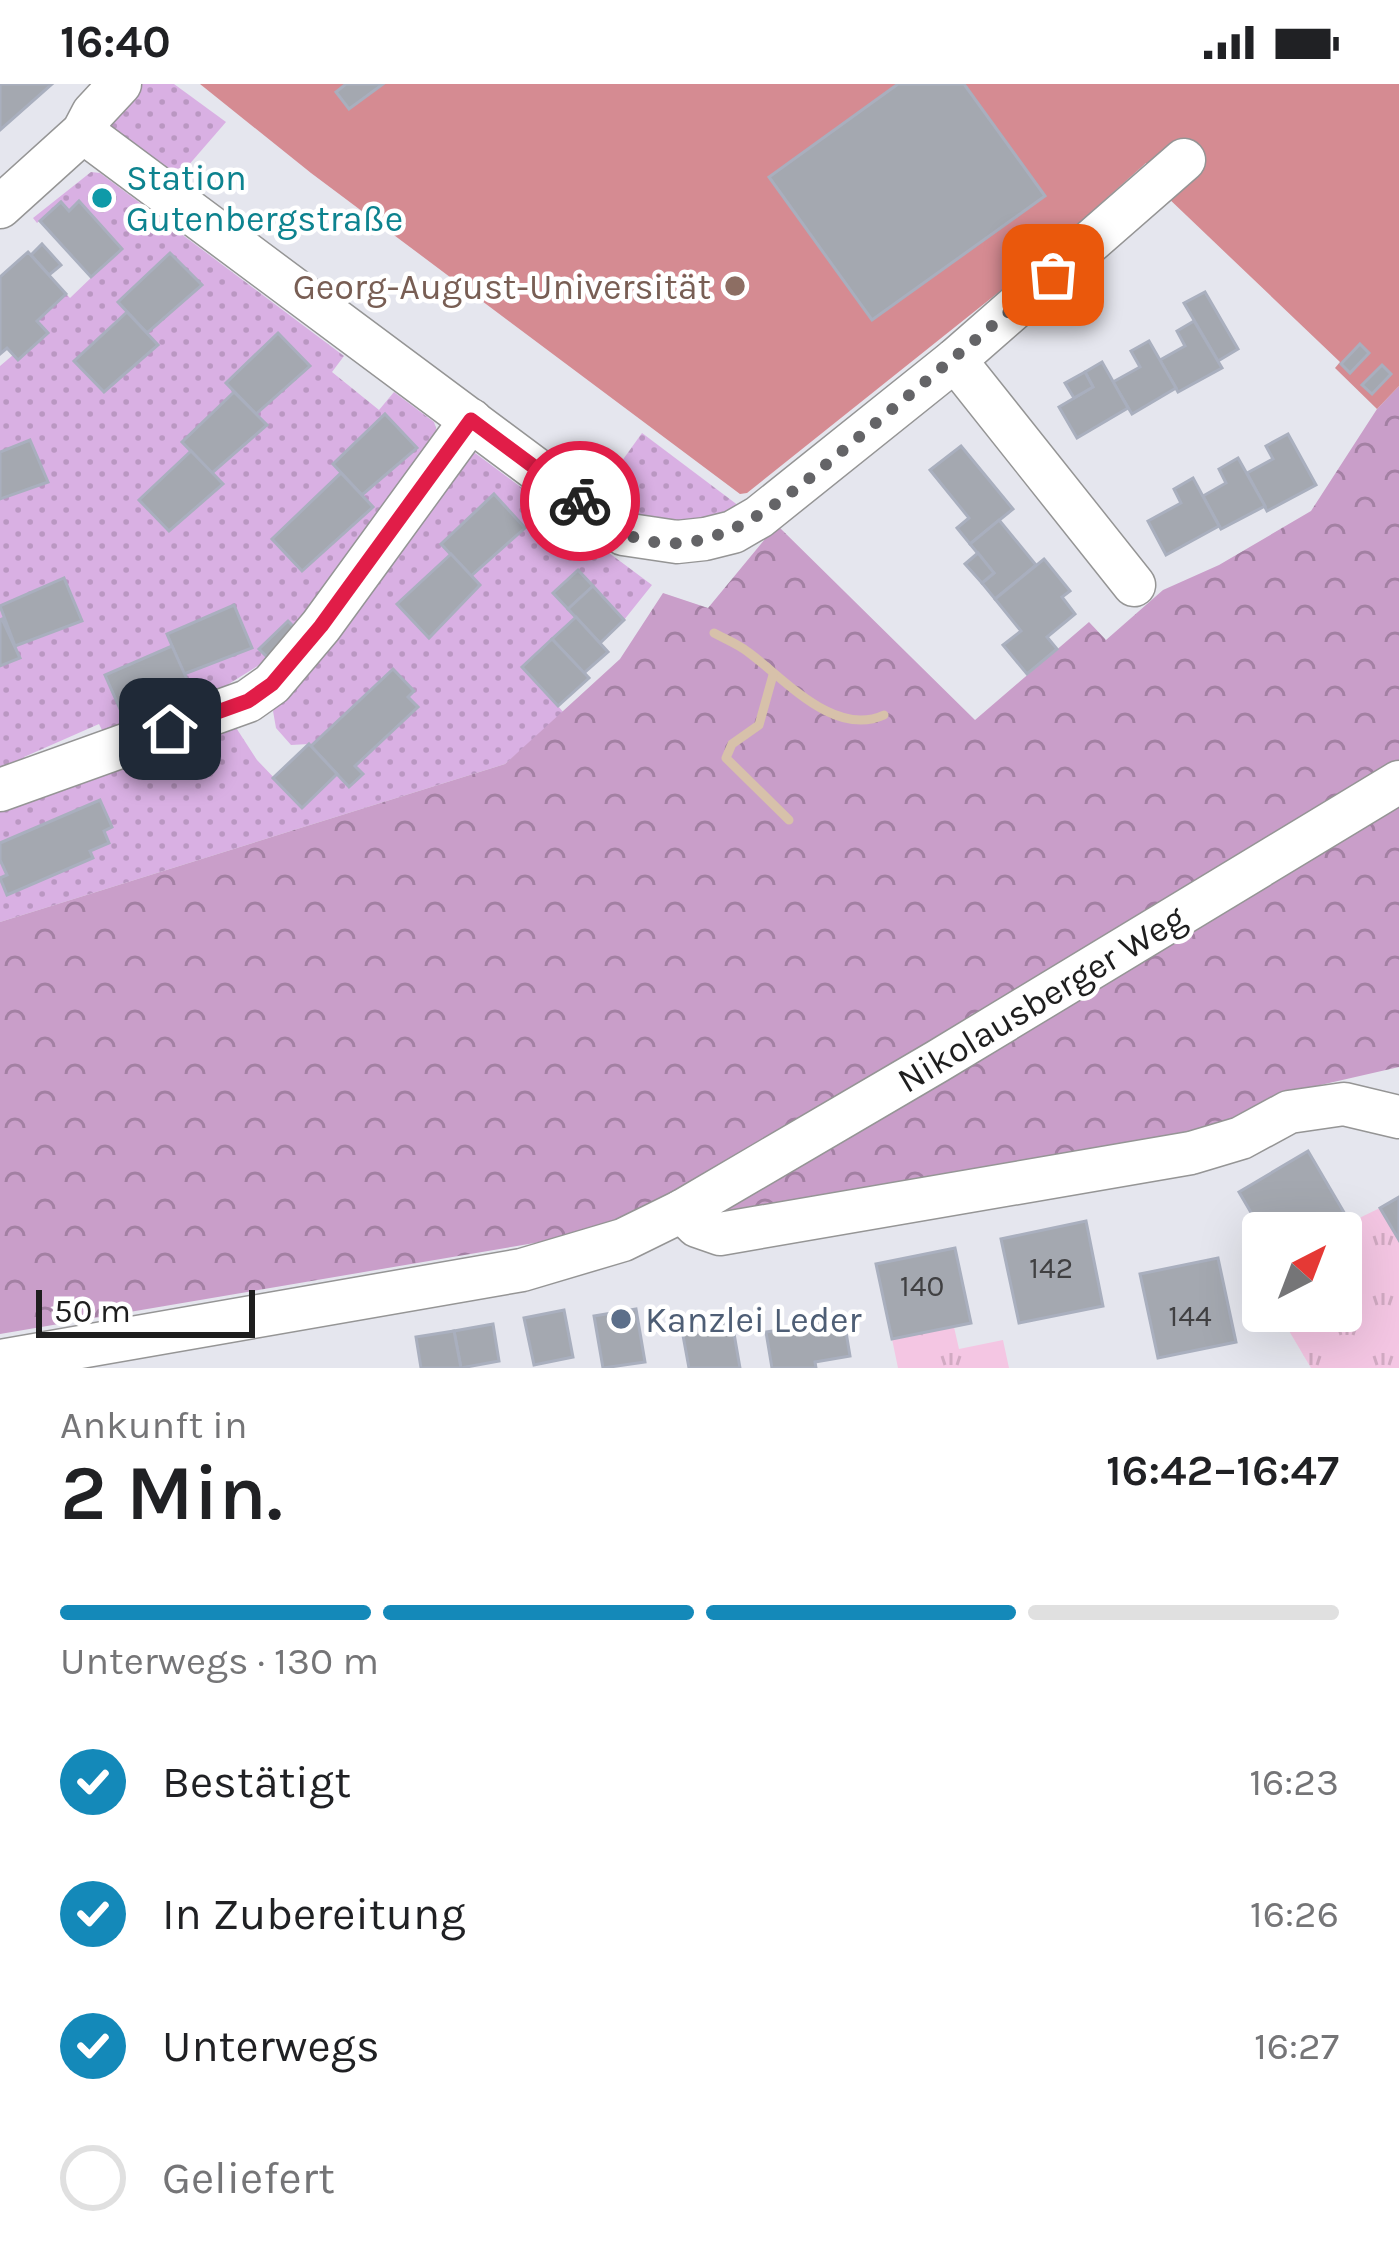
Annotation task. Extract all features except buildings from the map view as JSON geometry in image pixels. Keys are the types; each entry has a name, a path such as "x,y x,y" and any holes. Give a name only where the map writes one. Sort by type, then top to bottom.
{"street":[{"path":"0,207 83,132 93,113 120,84"},
{"path":"83,132 623,534 664,541 733,532 775,506 955,360 1184,160"},
{"path":"955,360 1134,585"},
{"path":"0,790 248,701 272,684 321,626 471,420"},
{"name":"Nikolausberger Weg","path":"16,1362 522,1270 595,1252 682,1211 1399,782"},
{"path":"682,1211 697,1226 720,1234 1191,1154 1241,1138 1288,1112 1343,1105 1399,1117"}],"shaded area":[{"path":"138,84 174,84 226,122 187,167 169,170 102,120"},
{"name":"Georg-August-Universität","path":"200,84 1399,84 1399,386 1377,409 1335,368 1340,362 1165,195 1146,163 1024,272 740,494 311,173"},
{"path":"91,172 100,173 344,356 332,372 379,410 394,392 434,422 438,434 298,631 287,621 259,648 269,659 203,700 106,738 99,724 24,757 27,766 0,776 0,366 13,355 19,360 47,334 37,321 66,294 70,298 121,249 79,202 69,211 60,202 37,223 33,218"},
{"path":"642,433 743,509 723,519 641,523 599,493"},
{"path":"471,450 652,585 624,620 593,586 569,610 608,652 585,673 589,678 558,706 564,713 505,764 0,922 0,802 233,723 257,760 302,807 337,775 309,744 291,745 276,728 273,711"}],"green space":[{"path":"1399,386 1399,1067 1303,1089 1236,1125 839,1203 552,1240 0,1334 0,922 505,764 620,659 663,593 708,608 765,539 780,528 975,720 1089,622 1106,640 1163,590 1219,565 1311,511 1377,409"},
{"path":"1380,1208 1399,1240 1399,1368 1311,1368 1290,1332 1362,1332 1362,1217"},
{"path":"954,1327 959,1349 1003,1340 1009,1368 898,1368 892,1339"}],"waterway":[{"path":"714,633 744,649 828,712 865,720 884,715"},
{"path":"773,675 759,725 732,744 726,758 789,820"}],"way so far":[{"path":"580,501 623,534 651,540 677,542 733,532 775,506 1053,275"}],"place":[{"name":"Station Gutenbergstraße","path":"102,198"},
{"name":"Georg-August-Universität","path":"735,286"},
{"name":"Kanzlei Leder","path":"621,1319"}],"route":[{"path":"170,729 248,701 272,684 321,626 471,420 580,501"}]}
